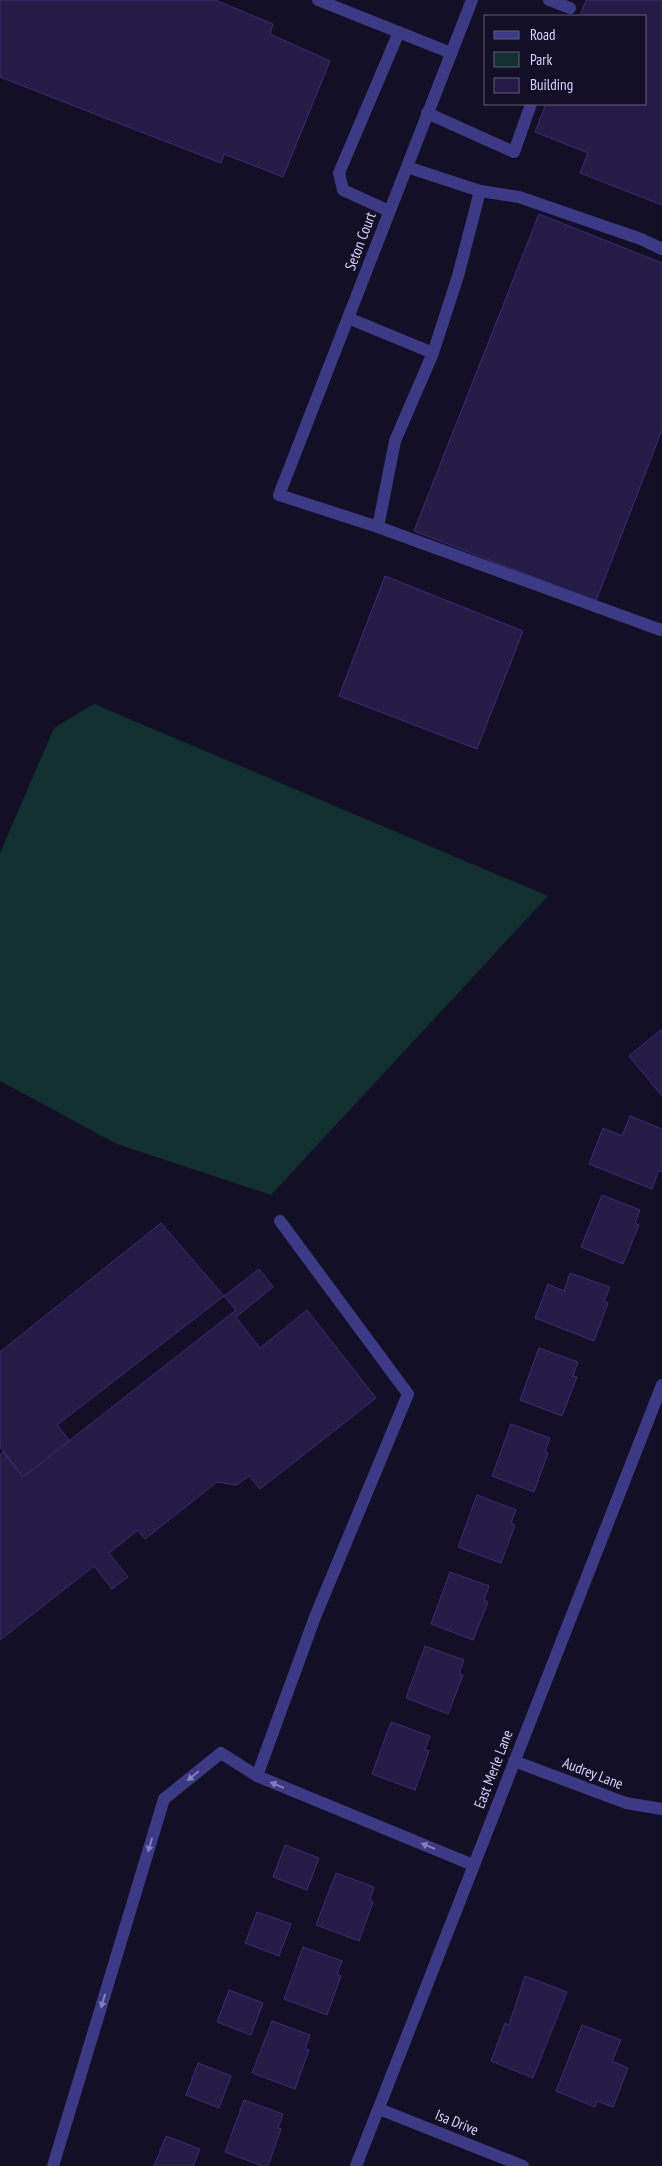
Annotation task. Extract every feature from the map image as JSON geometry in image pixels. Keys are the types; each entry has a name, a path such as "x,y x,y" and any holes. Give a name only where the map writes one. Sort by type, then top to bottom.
{"street":[{"path":"318,0 451,53"},
{"name":"Seton Court","path":"378,527 280,495 472,0"},
{"path":"549,0 570,8"},
{"path":"389,211 343,190 339,173 399,32"},
{"path":"428,113 514,152 532,105"},
{"path":"407,167 480,191 519,196 641,239 662,249"},
{"path":"480,191 458,276 433,353 395,441 378,527 534,585 661,630 662,628"},
{"path":"348,318 433,353"},
{"path":"257,1776 314,1617 408,1394 280,1220"},
{"name":"East Merle Lane","path":"356,2166 662,1385"},
{"path":"53,2166 164,1798 221,1753 257,1776 473,1865"},
{"name":"Audrey Lane","path":"514,1761 626,1803 662,1809"},
{"name":"Isa Drive","path":"379,2109 523,2166"}],"green space":[{"path":"94,704 548,896 271,1195 117,1144 0,1081 0,853 54,728"}],"building":[{"path":"0,0 215,0 273,24 270,34 330,61 283,177 224,154 221,163 0,77"},
{"path":"586,0 662,0 662,205 580,173 588,153 535,132 546,105 647,105 647,15 580,15"},
{"path":"539,214 662,263 662,430 596,601 414,531"},
{"path":"385,576 523,631 477,749 339,696"},
{"path":"662,1029 662,1096 629,1056"},
{"path":"630,1116 662,1129 662,1172 659,1170 652,1189 589,1164 603,1128 622,1136"},
{"path":"602,1195 640,1210 635,1223 639,1225 623,1264 581,1247"},
{"path":"161,1223 224,1296 57,1425 70,1441 23,1477 0,1447 0,1352"},
{"path":"259,1269 273,1287 236,1317 260,1348 307,1310 376,1398 260,1489 249,1476 237,1485 217,1482 145,1539 138,1530 109,1553 128,1577 112,1589 94,1566 0,1640 0,1455 3,1452 23,1477 236,1310 224,1296"},
{"path":"570,1273 610,1287 604,1301 608,1303 594,1341 535,1318 548,1284 564,1291"},
{"path":"539,1348 578,1362 573,1376 577,1377 562,1416 520,1400"},
{"path":"511,1424 550,1438 545,1452 548,1453 534,1492 492,1476"},
{"path":"477,1495 516,1510 511,1523 515,1525 501,1563 458,1547"},
{"path":"450,1572 489,1586 484,1600 488,1602 473,1640 431,1624"},
{"path":"425,1646 464,1660 459,1674 463,1675 448,1714 406,1698"},
{"path":"391,1722 430,1736 425,1750 429,1751 415,1790 372,1774"},
{"path":"285,1845 319,1858 307,1890 273,1877"},
{"path":"336,1873 374,1887 370,1900 373,1902 359,1941 316,1925"},
{"path":"257,1912 291,1924 279,1956 245,1943"},
{"path":"303,1947 342,1961 337,1974 341,1976 327,2015 284,1999"},
{"path":"525,1976 567,1992 533,2078 491,2061 505,2023 509,2025"},
{"path":"229,1990 263,2003 251,2035 217,2022"},
{"path":"272,2021 310,2035 305,2049 309,2050 295,2089 252,2073"},
{"path":"582,2025 621,2040 612,2061 628,2068 613,2107 597,2101 595,2107 556,2091"},
{"path":"198,2063 231,2076 219,2108 186,2095"},
{"path":"244,2100 283,2114 278,2128 281,2129 268,2166 262,2166 225,2152"},
{"path":"166,2136 200,2149 193,2166 154,2166"}]}
